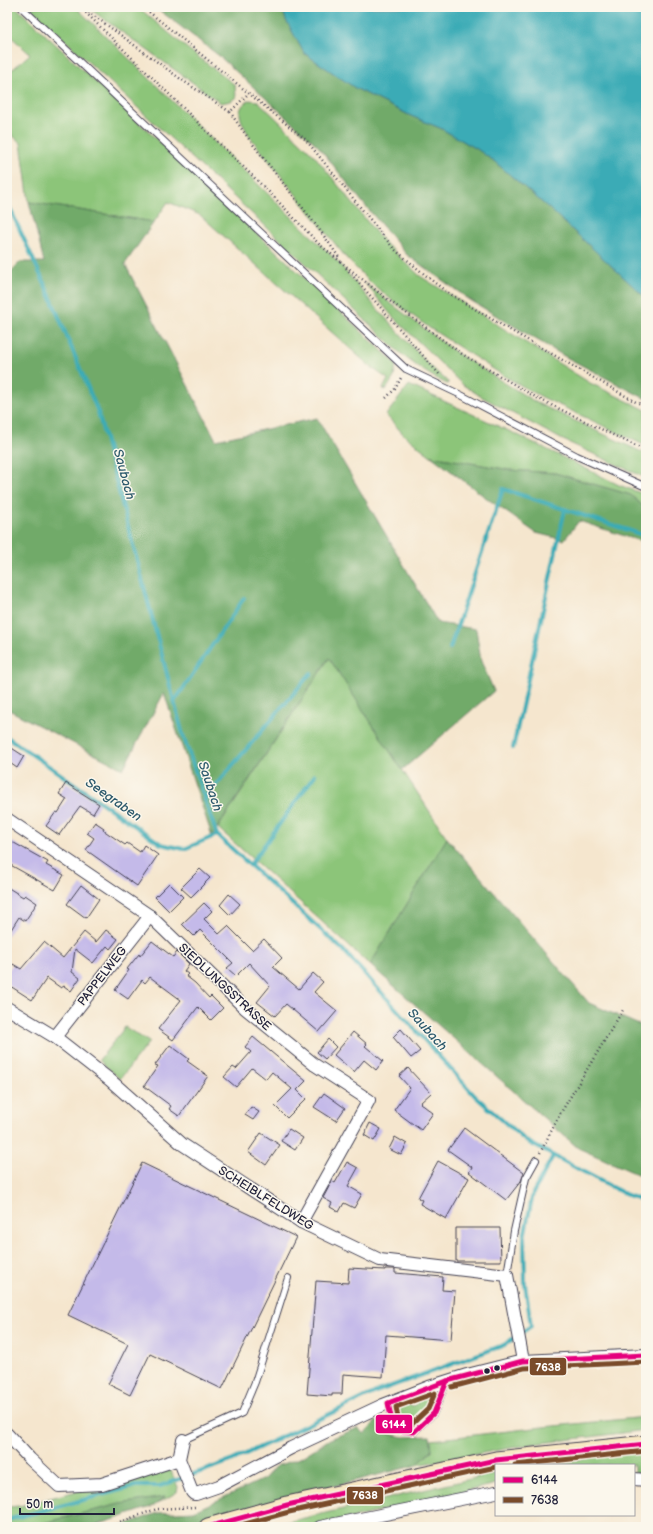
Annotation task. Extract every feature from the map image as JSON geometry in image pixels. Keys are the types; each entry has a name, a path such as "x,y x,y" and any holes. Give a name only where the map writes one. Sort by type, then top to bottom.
{"main road":[{"path":"208,1527 287,1505 496,1460 646,1444"}],"street":[{"name":"SIEDLUNGSSTRASSE","path":"7,819 150,916 245,1008 315,1065 369,1100 301,1222"},
{"name":"PAPPELWEG","path":"55,1037 150,916"},
{"name":"SCHEIBLFELDWEG","path":"7,1008 55,1037 110,1080 182,1144 301,1222 380,1260 507,1275"},
{"path":"507,1275 523,1361"},
{"path":"183,1440 179,1459 194,1494 219,1486 291,1448 388,1403 447,1381 523,1361 646,1355"},
{"path":"7,1434 30,1459 59,1486 102,1484 179,1459"},
{"path":"635,1479 646,1480"},
{"path":"320,1527 495,1492"}],"lane":[{"path":"21,7 406,369 461,395 577,456 646,487"},
{"path":"507,1275 514,1231 526,1178 536,1160"},
{"path":"183,1440 242,1413 255,1382 288,1278"},
{"path":"388,1403 392,1421 400,1431 414,1432 434,1413 447,1381"}],"path":[{"path":"80,7 182,80 230,112 248,140 320,229 342,262 374,301 441,376"},
{"path":"80,7 271,194 320,245 383,296 462,354 538,400 646,451"},
{"path":"143,7 306,140 394,249 440,287 510,330 636,402 646,406"},
{"path":"230,112 248,94"},
{"path":"386,398 394,390 406,369"},
{"path":"536,1160 623,1010"}],"green space":[{"path":"7,7 16,7 396,364 394,377 386,390 383,389 388,379 372,368 200,215 168,202 154,222 29,202 21,143 7,131 7,70 13,69 30,54 7,33"},
{"path":"29,7 73,7 79,10 338,262 373,304 426,362 449,383 447,384 429,374 400,353"},
{"path":"87,7 138,7 188,49 235,85 236,97 231,101 221,103"},
{"path":"155,7 282,7 286,20 304,53 355,88 411,116 440,128 477,149 495,162 552,211 646,298 646,399 564,356 470,300 407,255 318,146 218,55"},
{"path":"249,100 258,101 314,155 382,240 420,276 590,383 646,410 646,446 542,397 504,376 428,327 371,283 348,260 250,137 240,117 241,108"},
{"path":"29,202 154,222 125,264 216,440 317,418 438,623 476,629 481,661 494,691 402,770 329,658 212,836 164,693 123,769 7,709 7,276 20,262 44,262"},
{"path":"365,283 458,354 537,403 646,454 646,478 561,439 482,397 463,385 392,316"},
{"path":"409,385 522,437 619,485 646,495 646,509 631,495 555,473 510,470 431,456 405,436 386,415"},
{"path":"431,456 510,470 555,473 631,495 646,509 646,543 579,521 564,540 536,533"},
{"path":"329,658 447,838 370,965 218,828"},
{"path":"447,838 589,1003 646,1028 646,1178 578,1148 370,965"},
{"path":"125,1027 149,1042 120,1079 99,1060"},
{"path":"429,1396 432,1399 424,1413 414,1425 405,1430 399,1426 397,1414 399,1408 409,1404 412,1406 417,1404 417,1401"},
{"path":"646,1417 646,1430 533,1444 417,1465 432,1451 431,1440"},
{"path":"376,1421 383,1421 390,1434 403,1437 430,1436 432,1450 417,1465 173,1527 118,1527 158,1513 194,1511 264,1479 276,1466 300,1458 330,1439 358,1428 365,1434"},
{"path":"646,1452 646,1473 635,1473 635,1464 553,1464 613,1454"},
{"path":"170,1469 178,1487 177,1492 157,1504 165,1497 120,1504 28,1527 7,1527 7,1507 20,1506 148,1472"},
{"path":"495,1473 495,1484 314,1527 266,1527"},
{"path":"165,1497 154,1506 91,1527 28,1527 120,1504"}],"water":[{"path":"282,7 646,7 646,298 552,211 495,162 477,149 440,128 411,116 355,88 304,53 286,20"}],"building":[{"path":"7,745 24,756 17,768 7,761"},
{"path":"66,783 99,804 93,814 80,806 59,835 46,826 56,812 58,813 67,799 59,794"},
{"path":"95,822 104,828 103,830 125,845 127,843 140,852 144,845 158,855 137,886 86,850 94,838 87,833"},
{"path":"7,839 48,862 46,865 64,875 55,890 7,863"},
{"path":"200,869 210,878 191,897 181,888"},
{"path":"169,883 183,897 169,911 155,897"},
{"path":"81,885 99,899 86,918 67,904"},
{"path":"7,887 23,897 25,895 37,903 25,921 19,917 7,936"},
{"path":"229,894 240,904 230,915 220,905"},
{"path":"204,903 212,911 204,919 219,934 228,926 252,950 264,939 282,958 273,967 299,989 313,973 323,982 314,992 337,1011 319,1032 286,1004 275,1016 257,1002 270,986 249,963 236,976 227,968 233,963 200,930 194,936 182,924"},
{"path":"106,930 118,939 110,949 107,946 93,963 75,949 72,972 80,978 71,991 64,986 61,988 47,978 32,1000 7,984 7,972 13,964 21,969 44,942 63,958 84,932 96,942"},
{"path":"152,941 173,957 177,952 189,964 184,971 188,974 186,976 209,998 211,996 223,1008 211,1020 198,1007 173,1040 158,1029 181,1000 150,977 145,983 142,980 128,999 115,990 129,970 127,969"},
{"path":"401,1029 420,1051 411,1058 393,1037"},
{"path":"353,1032 367,1044 365,1046 383,1061 376,1070 364,1060 354,1072 334,1055"},
{"path":"253,1037 306,1081 297,1090 306,1099 287,1118 275,1106 292,1089 272,1072 266,1079 252,1068 236,1087 224,1077 233,1067 236,1069 251,1052 245,1047"},
{"path":"328,1039 336,1047 325,1059 317,1052"},
{"path":"170,1045 189,1059 187,1061 208,1076 179,1116 169,1109 171,1106 144,1086 158,1066 155,1065"},
{"path":"408,1068 431,1093 420,1103 433,1113 421,1130 394,1110 410,1088 399,1076"},
{"path":"324,1093 345,1108 336,1121 314,1107"},
{"path":"251,1107 259,1112 253,1120 245,1115"},
{"path":"370,1123 381,1129 374,1141 364,1135"},
{"path":"464,1128 524,1173 521,1181 506,1200 469,1172 472,1167 448,1150"},
{"path":"289,1129 303,1138 295,1150 281,1141"},
{"path":"261,1133 280,1145 266,1165 248,1152"},
{"path":"395,1137 407,1144 401,1155 389,1149"},
{"path":"438,1161 469,1178 446,1219 420,1204 422,1200 418,1198"},
{"path":"347,1162 358,1168 348,1186 362,1194 354,1208 344,1203 339,1212 330,1207 332,1203 323,1198 332,1181 335,1183"},
{"path":"142,1163 296,1237 222,1389 150,1354 130,1395 108,1384 128,1344 68,1315"},
{"path":"456,1228 500,1228 501,1261 456,1261"},
{"path":"349,1268 385,1270 395,1269 395,1273 443,1277 442,1290 455,1291 451,1340 386,1335 383,1377 343,1374 342,1394 332,1394 332,1396 307,1394 316,1281 348,1283"}],"waterway":[{"name":"Saubach","path":"7,202 51,298 98,412 183,735 217,835 344,951 475,1096 526,1141 625,1194 646,1202"},
{"path":"450,648 503,489 646,536"},
{"path":"513,748 565,509"},
{"path":"174,702 244,598"},
{"path":"204,799 311,673"},
{"name":"Seegraben","path":"7,737 161,844 184,849 217,835"},
{"path":"250,865 315,775"},
{"path":"7,1520 136,1486 160,1486 231,1461 378,1391 504,1345 531,1326 525,1284 524,1237 533,1193 553,1156"}],"transit line":[{"name":"6144","path":"447,1381 523,1361 646,1355"},
{"name":"7638","path":"452,1387 524,1368 646,1362"},
{"name":"6144","path":"447,1381 434,1413 414,1432 400,1431 392,1421 388,1403 447,1381"},
{"name":"7638","path":"435,1393 428,1409 411,1425 404,1424 398,1418 396,1407 435,1393"},
{"name":"6144","path":"208,1527 287,1505 496,1460 646,1444"},
{"name":"7638","path":"524,1464 646,1451"},
{"name":"7638","path":"234,1527 289,1512 495,1467"}]}
